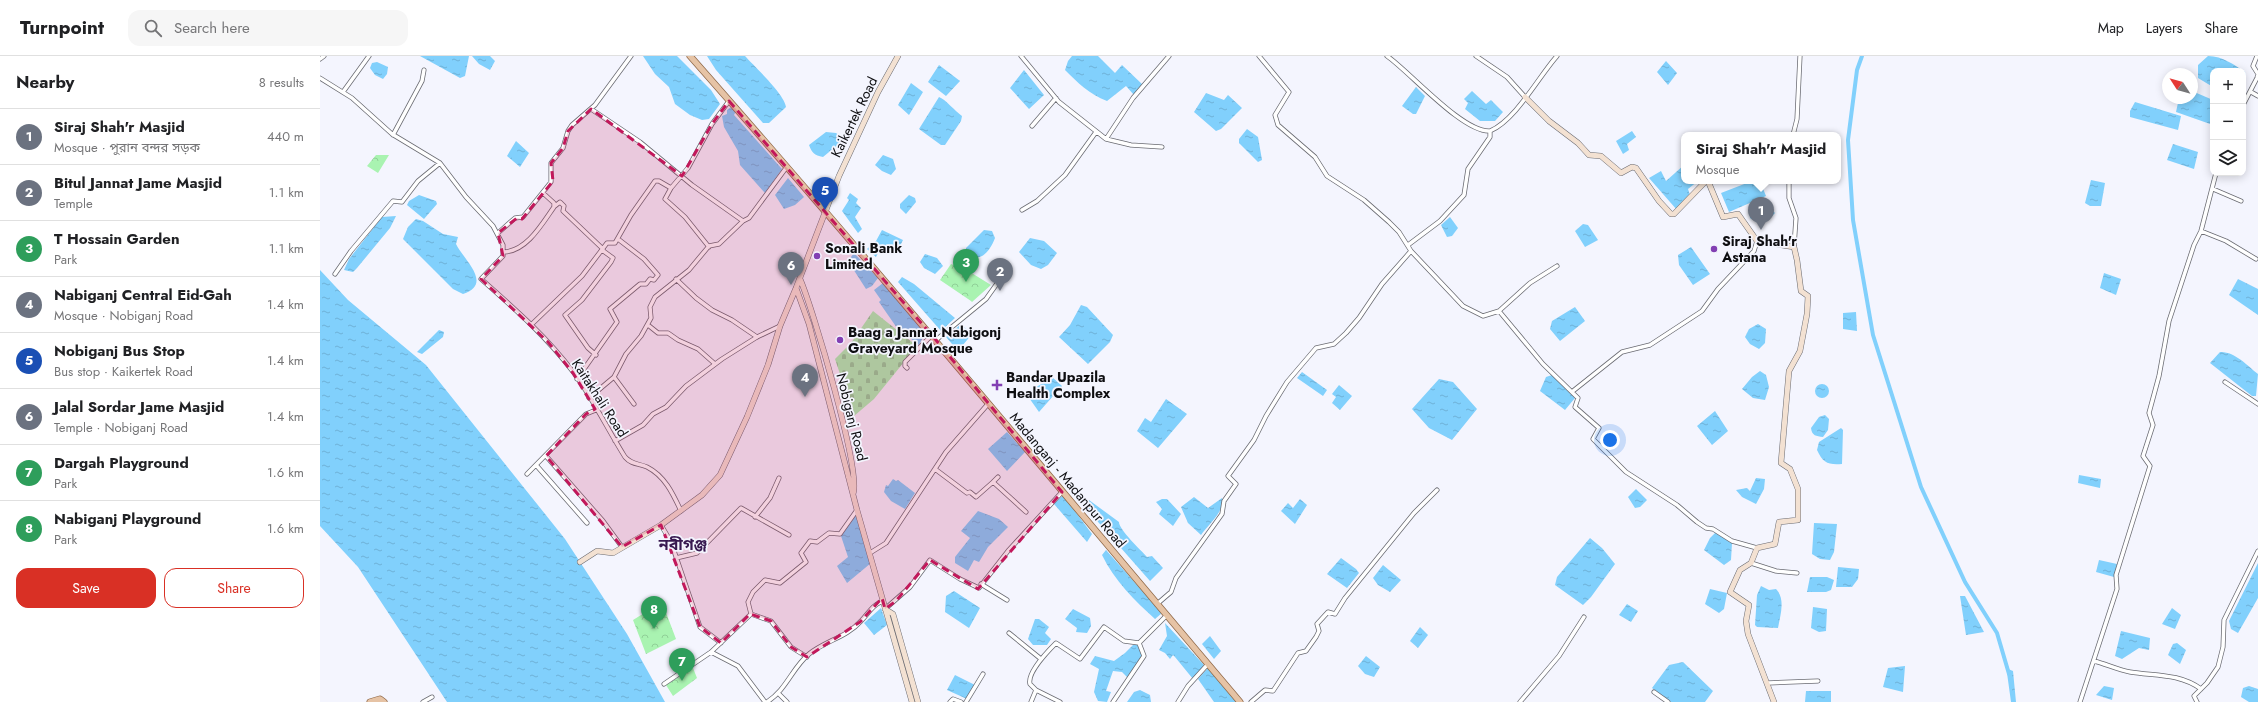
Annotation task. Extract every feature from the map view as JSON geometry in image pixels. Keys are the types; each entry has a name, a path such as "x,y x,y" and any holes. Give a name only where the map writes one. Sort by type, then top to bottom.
{"main road":[{"name":"Madanganj - Madanpur Road","path":"690,56 934,338 1060,493 1240,702"},
{"name":"Kaikertek Road","path":"580,562 597,551 611,554 662,525 702,495 720,475 747,418 768,365 780,326 800,279 824,212 863,123 898,56"},
{"path":"1525,97 1549,121 1578,143 1589,155 1601,156 1621,173 1632,167 1636,168 1659,201 1671,214 1674,214 1704,184"},
{"path":"1708,184 1723,217 1738,214 1757,241 1794,246 1801,291 1808,296 1807,314 1800,351 1789,372 1781,464 1790,469 1798,489 1798,519 1779,522 1775,544 1757,548 1750,563 1740,570 1730,592 1749,605 1746,621 1748,634 1774,702"},
{"name":"Nobiganj Road","path":"800,279 810,302 848,446 855,479 852,494"},
{"name":"Nobiganj Road","path":"796,288 809,324 852,494 912,702"},
{"name":"Nobiganj Road","path":"885,609 892,614 918,702"},
{"path":"370,702 380,699 384,702"}],"street":[{"path":"320,59 324,56"},
{"path":"343,92 369,56"},
{"path":"498,233 515,218 523,217 543,193 552,180 550,163 563,148 568,131 575,122 591,109 631,56"},
{"path":"1021,56 1056,98 1106,139 1131,145 1162,147"},
{"path":"1106,139 1133,98 1169,56"},
{"path":"1260,56 1289,92 1275,115 1274,120 1278,125 1315,157 1327,176 1364,200 1389,222 1411,251 1463,306 1483,316 1499,311 1530,283 1557,266"},
{"path":"1387,56 1399,65 1448,110 1478,129 1490,130 1499,126 1525,97 1557,56"},
{"path":"1476,56 1507,77 1525,97"},
{"path":"1794,132 1797,119 1800,56"},
{"path":"2244,104 2257,78 2258,74 2253,66 2257,56"},
{"path":"393,135 422,81 424,70"},
{"path":"320,78 343,92 393,135 440,163 466,197 489,221 498,233 504,252 515,251 525,243 555,206 560,202 564,206 563,211 613,258 582,300 565,316 588,348 596,355"},
{"path":"2251,92 2258,96"},
{"path":"1032,126 1056,98"},
{"path":"709,246 685,217 664,199 688,168 712,124 729,101"},
{"path":"591,109 640,142 681,176 742,221"},
{"path":"1408,246 1448,214 1464,195 1468,169 1490,137 1490,130"},
{"path":"1022,210 1037,201 1065,175 1096,132"},
{"path":"335,274 351,251 393,201 402,202 418,181 440,163"},
{"path":"589,398 614,377 626,354 648,325 652,318 650,307 654,298 676,279 690,270 709,246 719,244 742,221 749,218 786,168"},
{"path":"2080,702 2117,588 2116,575 2150,466 2143,456 2153,424 2150,412 2159,376 2168,321 2194,245 2201,230 2215,176"},
{"path":"532,324 582,276 607,243 614,244 631,215 655,181 659,181 671,188"},
{"path":"1789,184 1789,198 1796,218 1794,246"},
{"path":"2213,188 2241,201"},
{"path":"543,193 555,206"},
{"path":"2201,230 2226,241 2256,259"},
{"path":"578,379 596,355 617,322 610,309 640,284 647,284 650,279 654,280 658,275 644,259 618,239"},
{"path":"1573,391 1622,352 1650,345 1702,311 1718,288 1754,252 1757,241"},
{"path":"1157,604 1171,592 1176,578 1191,555 1222,514 1224,501 1236,484 1228,476 1254,440 1266,416 1287,382 1316,348 1334,344 1346,333 1360,318 1382,284 1411,251"},
{"name":"Kaitakhali Road","path":"504,252 503,256 481,279 532,324 578,379 615,441 631,464 646,466 666,482 681,511"},
{"path":"907,368 905,366 905,362 934,338 963,320 986,299 1001,278"},
{"path":"676,279 696,298 716,313 732,320 758,337"},
{"path":"1499,311 1543,364 1573,391 1578,398 1575,407 1599,428 1593,439 1626,472 1677,505 1706,528 1713,529 1732,541 1757,548"},
{"path":"648,325 658,333 668,333 678,340 698,349 716,364"},
{"path":"615,441 643,425 653,414 666,407 686,386 716,364 758,337 780,326"},
{"path":"614,377 634,404"},
{"path":"2225,382 2258,404"},
{"path":"870,553 886,543 954,441 988,404"},
{"path":"527,474 586,414 596,410"},
{"path":"546,456 603,521 622,547"},
{"path":"536,465 587,523"},
{"path":"935,469 967,493 970,492 976,497 998,477"},
{"path":"755,517 770,498 779,478"},
{"path":"993,482 1026,512"},
{"path":"1251,702 1265,690 1273,691 1298,653 1306,651 1316,637 1318,623 1328,612 1335,614 1345,598 1362,579 1414,513 1437,490"},
{"path":"885,609 910,587 930,560 977,588 1060,493"},
{"path":"676,558 697,554 741,508 789,535"},
{"path":"751,614 749,600 753,592 764,581 766,580 780,583 784,581 806,562 801,553 810,541 817,542 829,533 840,534 857,510"},
{"path":"662,525 676,558 684,585 700,627 721,643"},
{"path":"2198,702 2194,696 2207,683 2218,667 2224,647 2224,620 2258,550"},
{"path":"1750,563 1776,571 1797,573"},
{"path":"981,584 1007,600"},
{"path":"711,652 738,666 766,702 779,694 807,658 845,634 860,622 874,605 883,602"},
{"path":"664,684 711,652 751,614"},
{"path":"751,614 771,621 791,647 807,658"},
{"path":"1139,643 1166,615"},
{"path":"1520,702 1559,656 1584,617"},
{"path":"1060,702 1036,690 1029,682 1041,659 1048,650 1058,643 1080,659 1104,627 1124,641 1139,643"},
{"path":"1009,633 1041,659"},
{"path":"1112,702 1144,656 1139,643"},
{"path":"2094,661 2131,672 2150,672 2175,677 2185,680 2201,689"},
{"path":"1178,702 1188,686 1208,664"},
{"path":"966,702 983,674"},
{"path":"1768,683 1818,681"},
{"path":"1031,702 1036,690"},
{"path":"1654,692 1668,702"},
{"path":"779,694 787,702"},
{"path":"422,702 432,697"},
{"path":"950,702 953,699 962,702"}],"highlighted area":[{"path":"729,101 936,340 1062,492 978,589 930,560 896,601 885,609 882,598 860,622 807,657 791,647 771,621 750,614 721,643 700,627 661,525 622,547 546,456 586,414 595,409 573,373 548,342 481,279 503,256 498,233 517,218 522,219 553,181 551,163 563,148 568,131 591,109 682,176 712,124"}],"green space":[{"path":"376,155 389,155 378,173 367,166"},
{"path":"951,264 970,272 991,285 972,302 940,280"},
{"path":"873,311 917,346 874,399 854,416 835,359 851,343"},
{"path":"662,602 676,639 646,654 633,620"},
{"path":"693,668 697,678 673,696 666,685"}],"water":[{"path":"420,56 469,56 465,76 460,78"},
{"path":"472,56 490,56 495,61 490,70 479,64"},
{"path":"643,56 677,56 711,90 720,104 709,119 702,120 690,115 675,104 669,87 655,74"},
{"path":"707,56 745,56 775,88 786,107 769,123 763,123 716,70"},
{"path":"1072,56 1098,56 1115,73 1122,65 1143,85 1134,95 1126,86 1107,101 1089,92 1065,70 1068,61"},
{"path":"2208,56 2213,56 2223,59 2238,68 2210,68 2210,85 2198,78 2198,65"},
{"path":"1666,61 1677,73 1668,85 1657,72"},
{"path":"377,62 388,67 387,74 383,79 375,75 370,68 372,63"},
{"path":"939,65 960,81 946,96 928,82"},
{"path":"1024,70 1044,95 1029,109 1010,88"},
{"path":"911,83 923,92 909,115 898,105"},
{"path":"1416,87 1425,96 1416,114 1413,114 1402,106"},
{"path":"1472,91 1486,104 1491,100 1503,112 1495,121 1480,121 1465,109 1468,103 1464,99"},
{"path":"1206,93 1224,100 1228,95 1242,108 1221,129 1216,131 1194,112"},
{"path":"2198,94 2210,99 2210,124 2176,112 2178,104 2198,104"},
{"path":"939,97 962,116 961,121 945,145 941,145 919,129"},
{"path":"2135,102 2181,116 2178,130 2130,117 2130,111"},
{"path":"731,107 736,111 734,115 782,169 765,193 740,165 738,151 724,127 722,116 727,114 727,110"},
{"path":"1247,129 1258,137 1262,160 1258,162 1239,143 1239,139"},
{"path":"1632,131 1636,137 1627,144 1629,150 1623,154 1616,141"},
{"path":"826,132 836,133 840,136 840,143 823,157 814,153 809,145"},
{"path":"516,141 529,153 520,167 507,156"},
{"path":"2173,144 2198,152 2194,169 2167,160"},
{"path":"883,155 893,159 896,169 891,175 882,171 875,165"},
{"path":"1681,168 1681,184 1694,184 1688,189 1690,195 1677,210 1649,178 1661,171 1666,181"},
{"path":"788,178 804,197 795,205 784,209 775,195"},
{"path":"2091,180 2105,183 2101,206 2090,206 2085,203"},
{"path":"1744,184 1761,184 1766,196 1729,212 1721,193"},
{"path":"850,193 858,199 856,203 861,208 855,217 862,229 858,233 842,211 849,200 847,198"},
{"path":"419,195 436,201 437,204 424,219 407,205 409,201"},
{"path":"909,195 915,198 916,202 906,214 900,208 900,204"},
{"path":"1757,203 1769,207 1775,213 1769,219 1758,223 1750,218 1749,205"},
{"path":"396,216 390,228 357,268 353,272 344,270 349,259 382,217"},
{"path":"1450,217 1458,228 1452,236 1447,237 1441,225"},
{"path":"416,219 423,221 443,234 458,237 456,244 474,271 476,278 476,284 472,290 463,294 453,289 403,239 408,227"},
{"path":"1583,224 1588,225 1598,240 1585,247 1575,231"},
{"path":"882,230 903,240 896,254 881,247 876,257 867,249 876,241"},
{"path":"984,230 992,231 995,238 987,252 976,258 966,253 966,248"},
{"path":"1030,238 1044,241 1057,253 1048,265 1041,269 1031,265 1019,252"},
{"path":"1691,247 1710,274 1693,285 1679,265 1678,255"},
{"path":"854,253 878,278 872,286 866,289 848,261"},
{"path":"925,254 937,258 943,266 935,274 924,268 920,262"},
{"path":"320,270 348,300 426,365 565,539 627,634 665,702 447,702 358,567 320,526"},
{"path":"2104,273 2121,279 2116,295 2100,288"},
{"path":"902,277 914,284 955,318 941,331 898,282"},
{"path":"2238,279 2258,289 2258,315 2229,295"},
{"path":"883,283 926,332 919,345 897,328 879,302 881,300 874,290"},
{"path":"1081,305 1087,307 1113,335 1110,342 1088,364 1059,337 1070,325"},
{"path":"1575,307 1585,321 1560,341 1550,329 1552,321"},
{"path":"1856,312 1857,331 1843,329 1843,313"},
{"path":"961,324 972,334 958,351 946,337"},
{"path":"1758,324 1766,329 1765,343 1759,349 1750,344 1745,337 1749,329"},
{"path":"439,330 444,332 443,337 422,354 417,352"},
{"path":"2220,352 2225,352 2236,356 2258,374 2256,396 2252,396 2210,363"},
{"path":"1760,371 1766,375 1769,387 1765,400 1753,398 1742,389 1752,377"},
{"path":"1302,372 1327,390 1323,396 1297,378"},
{"path":"1552,375 1575,398 1565,410 1540,391 1546,377"},
{"path":"1052,377 1062,386 1039,412 1027,395"},
{"path":"1439,379 1453,382 1477,409 1452,440 1429,428 1412,409"},
{"path":"1819,384 1825,384 1829,388 1829,394 1825,398 1819,398 1815,394 1815,388"},
{"path":"1339,385 1352,396 1340,410 1332,403 1336,397 1332,394"},
{"path":"1166,399 1187,414 1158,448 1137,431 1145,418 1151,422"},
{"path":"1715,411 1728,431 1712,445 1697,426"},
{"path":"1825,415 1829,419 1828,430 1823,437 1815,435 1812,433 1811,428 1819,417"},
{"path":"1841,428 1843,430 1842,464 1826,462 1821,458 1817,450 1819,442"},
{"path":"1007,432 1025,452 1007,471 988,449"},
{"path":"2079,475 2101,479 2100,488 2078,483"},
{"path":"1756,478 1765,479 1764,489 1756,504 1742,497 1736,490 1747,488 1750,491"},
{"path":"893,479 896,481 898,480 915,493 905,509 891,501 884,492 886,485 888,486"},
{"path":"1636,489 1647,500 1640,507 1635,508 1628,497"},
{"path":"1063,495 1092,534 1087,542 1054,504"},
{"path":"1194,497 1208,508 1222,498 1223,503 1216,517 1201,535 1188,523 1181,507"},
{"path":"1162,499 1167,499 1181,514 1173,526 1159,514 1162,509 1156,502"},
{"path":"1300,499 1307,505 1295,524 1281,511 1288,503 1293,508"},
{"path":"1089,500 1119,522 1126,535 1147,557 1152,556 1163,568 1150,581 1084,506"},
{"path":"978,511 999,519 1008,527 988,547 979,562 974,560 968,571 955,563 955,557 970,538 961,531"},
{"path":"857,514 871,563 847,583 837,566 848,557 841,536"},
{"path":"1814,523 1837,524 1834,552 1830,560 1820,559 1812,554"},
{"path":"1716,532 1732,543 1731,560 1724,565 1704,550 1710,538"},
{"path":"1590,538 1602,548 1615,564 1591,597 1583,605 1555,585 1557,577"},
{"path":"1106,550 1162,613 1155,619 1133,597 1113,573 1102,555"},
{"path":"1341,558 1359,573 1347,588 1327,574"},
{"path":"2099,560 2117,564 2114,577 2096,572"},
{"path":"2258,563 2258,598 2238,633 2231,629 2229,621"},
{"path":"1383,565 1401,580 1390,592 1378,585 1373,578"},
{"path":"1838,567 1859,569 1858,579 1852,587 1836,587"},
{"path":"1810,577 1827,577 1834,580 1831,590 1826,592 1807,592"},
{"path":"1761,586 1769,590 1776,589 1779,593 1782,608 1778,628 1757,627 1755,625 1757,595"},
{"path":"1710,589 1727,593 1724,609 1719,613 1705,604"},
{"path":"954,591 980,608 969,628 945,612 946,596"},
{"path":"1960,596 1965,596 1984,632 1966,635"},
{"path":"1627,604 1638,611 1631,622 1619,615"},
{"path":"1813,607 1827,609 1826,631 1819,632 1811,628"},
{"path":"881,608 887,625 874,635 864,623"},
{"path":"2172,608 2181,615 2175,629 2162,624"},
{"path":"1073,609 1090,618 1091,626 1087,633 1076,632 1077,628 1065,619"},
{"path":"1035,619 1039,619 1049,627 1045,633 1051,639 1047,645 1033,645 1028,639"},
{"path":"1165,623 1204,665 1193,679 1173,655 1170,659 1165,653 1159,650 1167,636"},
{"path":"1420,627 1428,635 1418,648 1410,641"},
{"path":"2121,631 2150,638 2149,650 2139,648 2122,659 2115,656"},
{"path":"1210,636 1221,651 1214,659 1202,644"},
{"path":"2177,643 2186,650 2180,664 2168,655 2173,644"},
{"path":"1133,645 1139,645 1144,656 1127,677 1122,672 1113,671 1106,691 1111,692 1107,702 1098,701 1094,692 1099,669 1090,664 1095,656 1114,661"},
{"path":"1366,656 1380,667 1374,677 1365,674 1358,666"},
{"path":"1683,662 1713,691 1705,702 1671,702 1652,688 1669,665"},
{"path":"1905,666 1903,692 1883,687 1888,668"},
{"path":"1208,668 1237,702 1214,702 1198,679"},
{"path":"2008,669 2013,671 2016,702 2011,702 2007,673"},
{"path":"955,675 975,685 967,699 947,690"},
{"path":"2104,686 2114,688 2112,700 2096,695"},
{"path":"2249,686 2258,689 2258,702 2249,702 2241,697 2243,688"},
{"path":"1140,690 1150,695 1151,702 1127,702 1134,692"},
{"path":"1806,691 1831,691 1831,702 1805,702"}],"waterway":[{"path":"1862,56 1857,70 1848,140 1853,220 1873,335 1921,487 1965,582 1997,633 2009,674"}],"place":[{"name":"Nobiganj Bus Stop","path":"825,210"},
{"name":"Siraj Shah'r Masjid","path":"1761,230"},
{"name":"Siraj Shah'r Astana","path":"1714,249"},
{"name":"Sonali Bank Limited","path":"817,256"},
{"name":"T Hossain Garden","path":"966,282"},
{"name":"Jalal Sordar Jame Masjid","path":"791,285"},
{"name":"Bitul Jannat Jame Masjid","path":"1000,291"},
{"name":"Baag a Jannat Nabigonj Graveyard Mosque","path":"840,340"},
{"name":"Bandar Upazila Health Complex","path":"997,385"},
{"name":"Nabiganj Central Eid-Gah","path":"805,397"},
{"name":"Nabiganj Playground","path":"654,629"},
{"name":"Dargah Playground","path":"682,681"}],"district":[{"name":"নবীগঞ্জ","path":"683,544"}]}
